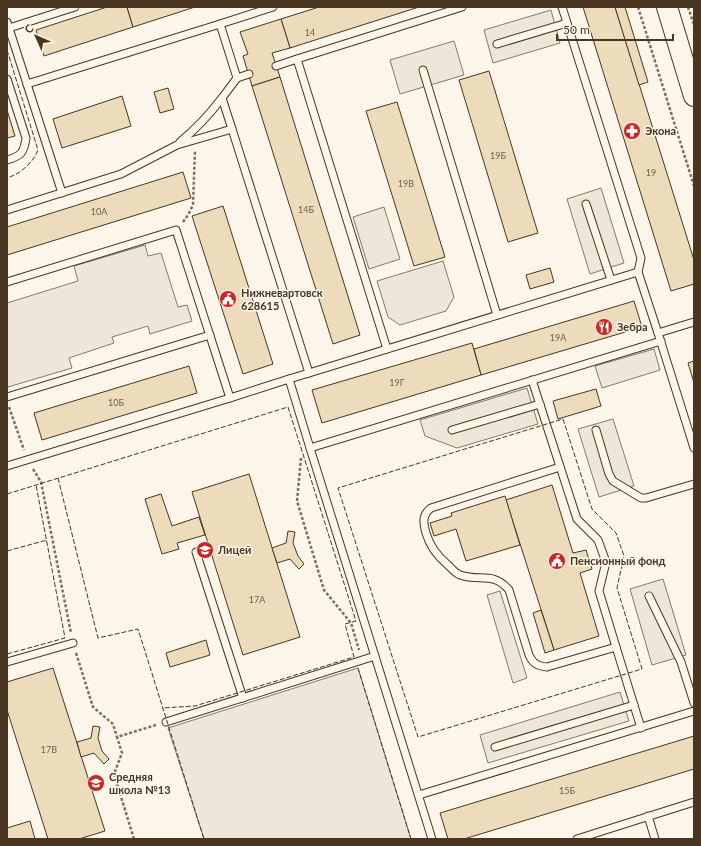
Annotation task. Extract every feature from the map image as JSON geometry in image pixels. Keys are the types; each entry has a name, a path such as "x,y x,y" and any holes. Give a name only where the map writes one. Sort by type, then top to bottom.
{"street":[{"path":"667,7 694,96"}],"lane":[{"path":"62,193 8,25 75,7"},
{"path":"27,84 273,7"},
{"path":"276,66 462,7"},
{"path":"562,7 640,258 638,272 694,448"},
{"path":"497,44 567,23"},
{"path":"220,24 237,78"},
{"path":"297,59 387,349"},
{"path":"423,70 497,315"},
{"path":"176,145 195,129 209,114 237,78 249,74"},
{"path":"7,79 26,138 25,148 18,156 7,160"},
{"path":"222,98 309,373"},
{"path":"7,210 120,174 176,145 232,129"},
{"path":"586,204 611,280"},
{"path":"7,282 176,230 230,398"},
{"path":"7,466 638,272"},
{"path":"658,333 694,322"},
{"path":"7,397 210,335"},
{"path":"310,448 661,341"},
{"path":"289,380 432,839"},
{"path":"532,380 577,519 598,540 606,562 599,591 641,728"},
{"path":"452,430 540,404"},
{"path":"596,430 609,474 613,481 641,498 646,498 694,484"},
{"path":"560,467 430,508 426,512 422,522 436,554 460,575 492,578 504,584 509,590 529,655 532,661 539,666 547,667 616,647"},
{"path":"196,552 243,698"},
{"path":"649,596 681,662 694,703"},
{"path":"7,662 73,643"},
{"path":"166,722 375,656"},
{"path":"495,747 634,705"},
{"path":"419,795 694,711"},
{"path":"577,839 694,802"},
{"path":"648,816 655,839"}],"path":[{"path":"638,7 694,186"},
{"path":"688,7 694,25"},
{"path":"176,230 188,215 193,205 196,139"},
{"path":"7,401 28,459 41,482 73,643 93,707 113,724 122,753 114,774 134,839"},
{"path":"310,448 301,455 297,502 324,590 351,623 362,660"},
{"path":"117,736 166,722"}],"shaded area":[{"path":"551,10 560,43 493,63 484,30"},
{"path":"454,41 464,75 400,94 390,60"},
{"path":"601,188 624,263 590,274 567,199"},
{"path":"384,207 400,259 369,269 353,217"},
{"path":"145,245 148,256 161,253 178,307 187,305 192,321 150,334 148,326 112,337 114,343 69,358 72,368 8,387 7,303 78,281 74,266"},
{"path":"443,261 454,297 446,311 400,325 388,317 377,281"},
{"path":"654,349 660,370 602,388 595,366"},
{"path":"527,388 538,424 457,448 425,436 420,420"},
{"path":"613,419 634,486 599,497 578,429"},
{"path":"663,579 686,655 652,665 630,589"},
{"path":"500,591 527,678 513,683 487,595"},
{"path":"358,668 411,839 204,839 168,728"},
{"path":"620,692 629,721 488,763 480,735"}],"building":[{"path":"107,7 127,7 133,27 44,56 36,30"},
{"path":"127,7 195,7 133,27"},
{"path":"319,7 419,7 290,48 281,19"},
{"path":"583,7 615,7 694,260 694,284 671,291"},
{"path":"615,7 625,7 648,82 639,85"},
{"path":"281,19 290,48 272,53 280,77 252,86 243,56 248,54 240,32"},
{"path":"489,71 538,233 508,242 459,80"},
{"path":"280,77 360,335 333,344 252,86"},
{"path":"168,88 174,109 160,113 154,92"},
{"path":"122,96 131,126 62,148 53,119"},
{"path":"397,102 445,257 414,266 366,111"},
{"path":"7,110 15,136 7,138"},
{"path":"183,172 191,198 7,255 7,227"},
{"path":"223,206 273,364 243,374 192,216"},
{"path":"550,268 554,282 530,289 526,275"},
{"path":"634,301 642,327 481,375 474,349"},
{"path":"472,343 481,375 322,423 312,390"},
{"path":"694,361 694,383 688,363"},
{"path":"189,366 197,393 42,440 34,413"},
{"path":"596,389 601,406 558,419 553,401"},
{"path":"249,474 300,637 243,655 192,492"},
{"name":"Пенсионный фонд","path":"552,485 573,553 586,550 592,569 580,573 599,636 554,650 506,500"},
{"path":"161,494 172,526 199,517 205,535 177,543 179,549 162,554 145,499"},
{"path":"505,496 520,545 466,561 456,529 434,536 430,523 452,516 451,513"},
{"path":"288,531 295,532 293,543 298,556 304,564 299,569 290,559 277,563 272,548 286,543"},
{"path":"541,610 554,650 545,653 533,613"},
{"path":"206,640 210,655 170,667 166,653"},
{"path":"53,668 105,831 79,839 48,839 7,710 7,682"},
{"path":"93,726 100,727 98,738 102,751 109,759 104,764 94,753 81,757 77,742 91,738"},
{"path":"694,736 694,769 464,839 448,839 440,813"},
{"path":"30,821 35,839 7,839 7,828"}],"fence":[{"path":"7,50 38,150 36,155 26,167 17,174 7,178"},
{"path":"7,494 288,407 356,621 345,624 354,657 195,706 162,708"},
{"path":"563,419 592,509 616,533 624,556 617,588 642,669 418,737 338,488 563,419"},
{"path":"58,478 98,638 138,629 204,839"},
{"path":"7,654 65,638 36,485"},
{"path":"7,551 47,540"},
{"path":"358,668 411,839"}],"place":[{"name":"Экона","path":"632,131"},
{"name":"Нижневартовск 628615","path":"228,299"},
{"name":"Зебра","path":"604,327"},
{"name":"Лицей","path":"205,550"},
{"name":"Пенсионный фонд","path":"557,561"},
{"name":"Средняя школа №13","path":"96,783"}]}
